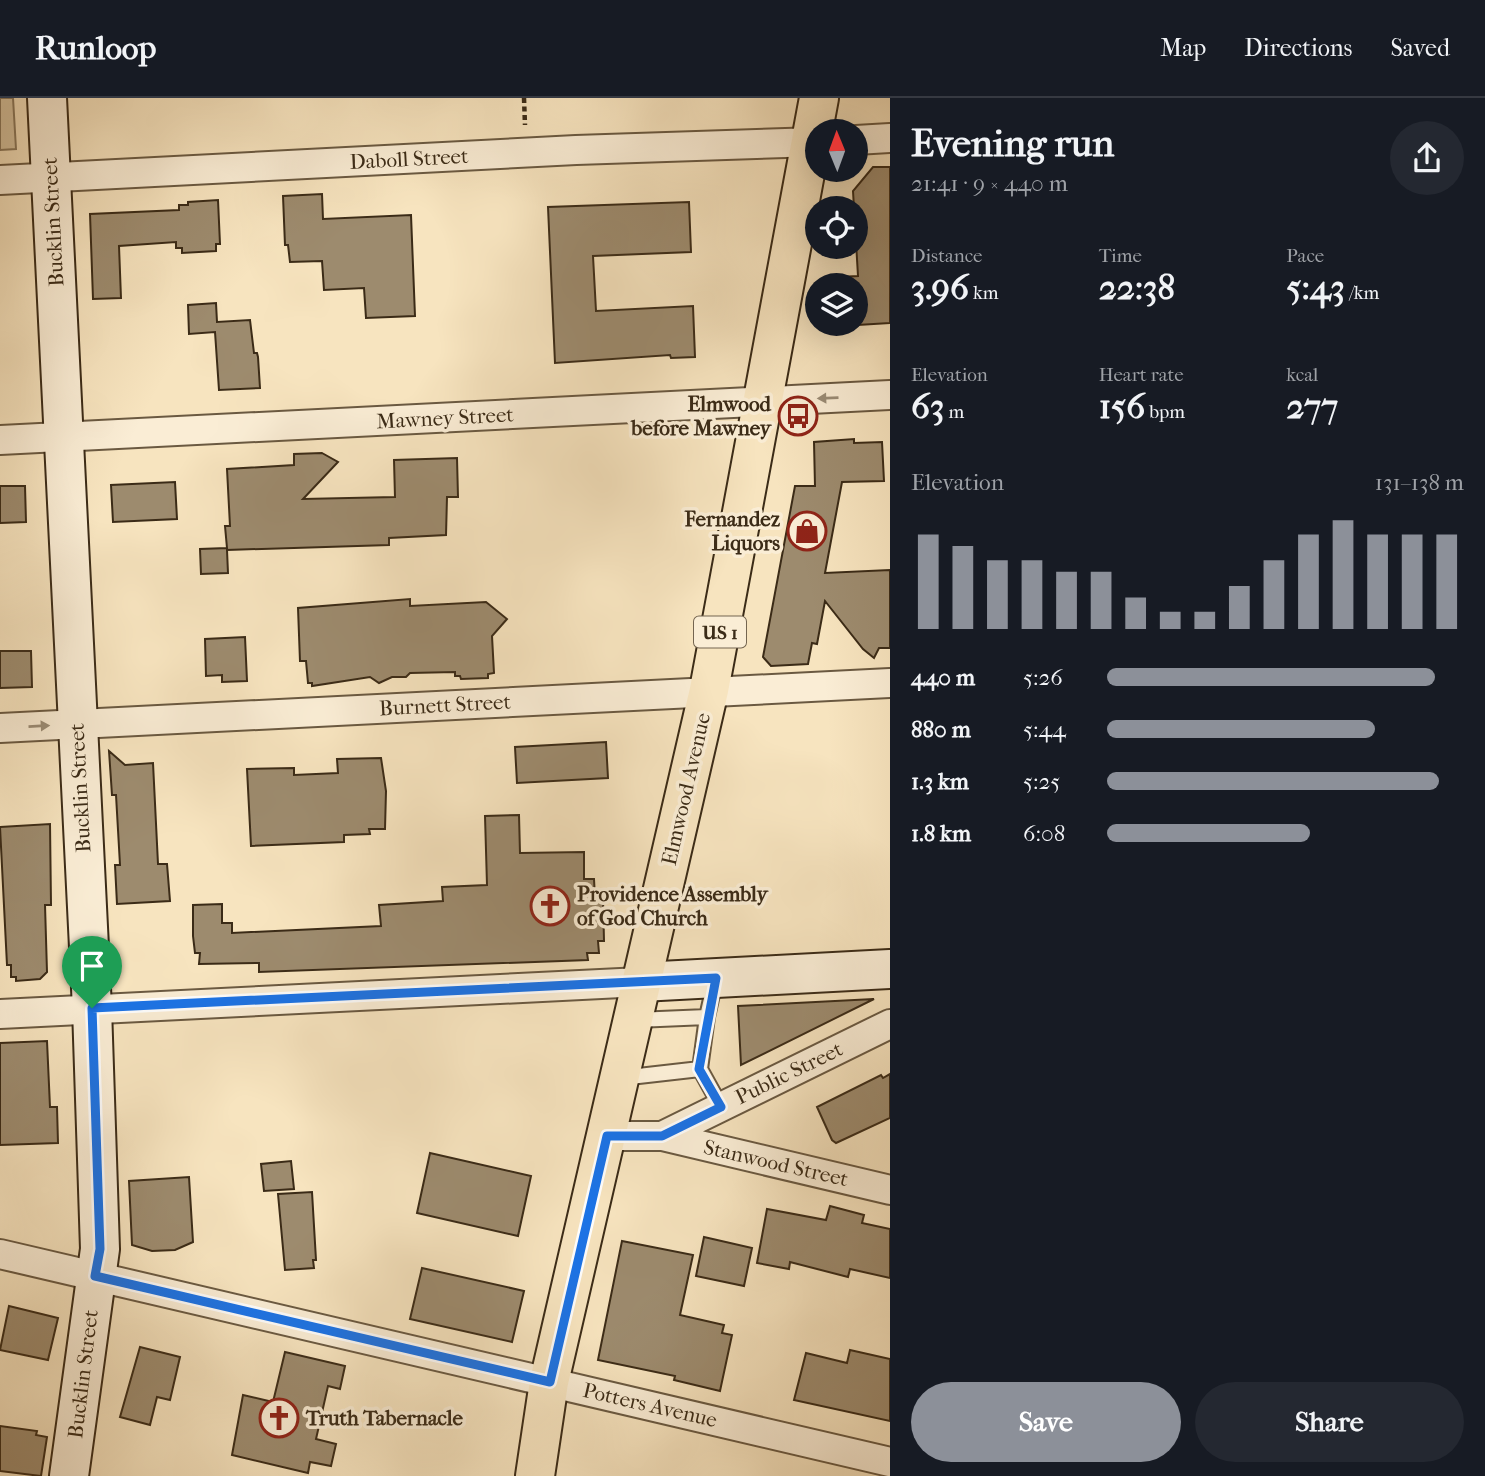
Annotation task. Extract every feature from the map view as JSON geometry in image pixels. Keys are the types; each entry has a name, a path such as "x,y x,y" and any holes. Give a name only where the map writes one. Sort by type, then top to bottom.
{"main road":[{"name":"Elmwood Avenue","path":"817,119 819,98"},
{"name":"Elmwood Avenue","path":"535,1476 550,1382 709,690 807,182"}],"street":[{"name":"Bucklin Street","path":"47,98 92,1008 100,1249 69,1476"},
{"path":"868,139 890,138"},
{"name":"Daboll Street","path":"0,180 576,150 805,142"},
{"name":"Mawney Street","path":"0,440 890,395"},
{"name":"Burnett Street","path":"0,728 709,690 890,683"},
{"path":"0,1014 890,969"},
{"name":"Public Street","path":"607,1136 662,1136 890,1024"},
{"name":"Stanwood Street","path":"662,1136 890,1189"},
{"name":"Potters Avenue","path":"0,1254 890,1462"}],"lane":[{"path":"716,978 699,1069 721,1107"},
{"path":"633,1020 707,1017"},
{"path":"620,1079 699,1069"}],"path":[{"path":"524,98 526,135"}],"shaded area":[{"path":"0,98 13,98 16,149 0,150"}],"building":[{"path":"873,167 890,167 890,323 868,324 868,273 858,273 857,259 868,259 868,196 853,196 853,191 860,182 868,182 868,173"},
{"path":"322,194 323,219 411,215 415,316 366,318 364,288 324,290 322,261 290,262 288,245 285,245 283,196"},
{"path":"218,200 220,244 216,244 216,251 182,253 182,248 176,248 176,242 119,246 121,298 93,299 90,214 179,210 179,205 188,205 188,202"},
{"path":"689,202 691,252 593,256 596,311 693,306 695,357 671,358 670,355 555,363 548,207"},
{"path":"216,303 217,322 250,320 254,353 257,353 258,357 260,388 219,390 215,332 189,334 188,305"},
{"path":"854,439 854,443 882,442 884,481 842,482 825,573 890,570 890,648 879,648 874,658 863,649 825,601 817,644 812,643 808,664 771,666 763,657 795,486 815,486 814,442"},
{"path":"322,453 338,462 303,499 395,497 394,460 457,458 458,497 447,497 446,535 389,538 389,545 227,550 228,573 201,574 200,549 227,548 225,526 230,526 227,469 294,465 294,454"},
{"path":"175,482 177,519 113,522 111,485"},
{"path":"0,486 25,486 26,522 0,523"},
{"path":"410,599 410,606 486,602 507,619 492,636 494,673 488,674 488,678 461,679 460,676 455,676 455,672 410,673 406,677 392,677 379,683 370,677 312,686 312,683 308,683 306,661 300,661 298,608"},
{"path":"245,637 247,681 222,682 222,675 206,676 205,639"},
{"path":"0,651 31,651 32,687 0,688"},
{"path":"606,742 608,778 517,783 515,747"},
{"path":"109,751 125,765 153,763 158,864 167,864 170,901 117,904 115,865 120,865 116,795 112,795"},
{"path":"381,758 386,791 385,829 369,829 370,834 344,835 344,842 251,846 247,769 294,768 294,775 338,773 337,759"},
{"path":"519,815 520,853 584,852 584,879 594,879 595,898 603,898 604,941 598,941 599,953 587,953 588,960 259,972 259,963 199,964 200,953 195,953 193,936 193,905 222,904 222,923 232,923 232,933 381,926 379,905 443,901 442,887 487,885 485,816"},
{"path":"50,824 51,905 45,905 47,972 40,979 16,981 16,977 11,977 11,965 7,965 0,827"},
{"path":"874,999 741,1065 738,1006"},
{"path":"47,1041 50,1107 57,1107 58,1143 0,1145 0,1043"},
{"path":"890,1074 890,1118 836,1143 832,1140 817,1107 881,1075 883,1078"},
{"path":"430,1153 531,1176 518,1236 417,1213"},
{"path":"291,1161 294,1189 264,1191 261,1164"},
{"path":"189,1177 193,1242 175,1250 152,1251 132,1245 129,1181"},
{"path":"312,1192 316,1260 313,1260 314,1268 285,1270 278,1194"},
{"path":"830,1206 864,1215 862,1223 890,1229 890,1278 850,1269 848,1277 790,1262 789,1269 757,1263 767,1209 826,1220"},
{"path":"704,1237 752,1248 744,1286 696,1276"},
{"path":"622,1241 693,1255 680,1315 724,1325 722,1333 732,1335 720,1391 674,1380 675,1376 598,1360"},
{"path":"422,1268 524,1291 512,1342 410,1319"},
{"path":"9,1306 58,1318 48,1360 0,1350"},
{"path":"140,1347 180,1357 170,1400 157,1397 150,1425 120,1417"},
{"path":"850,1350 890,1359 890,1421 794,1400 806,1353 847,1363"},
{"name":"Truth Tabernacle","path":"285,1352 345,1366 340,1389 328,1386 316,1439 336,1444 331,1466 310,1462 308,1473 232,1455 243,1395 273,1402"},
{"path":"0,1426 37,1431 36,1435 47,1437 41,1476 0,1471"}],"place":[{"name":"Elmwood before Mawney","path":"798,416"},
{"name":"Fernandez Liquors","path":"807,531"},
{"name":"Providence Assembly of God Church","path":"550,906"},
{"name":"Truth Tabernacle","path":"279,1418"}],"route":[{"path":"716,978 699,1069 721,1107 662,1136 607,1136 550,1382 95,1276 100,1249 92,1008 716,978"}]}
